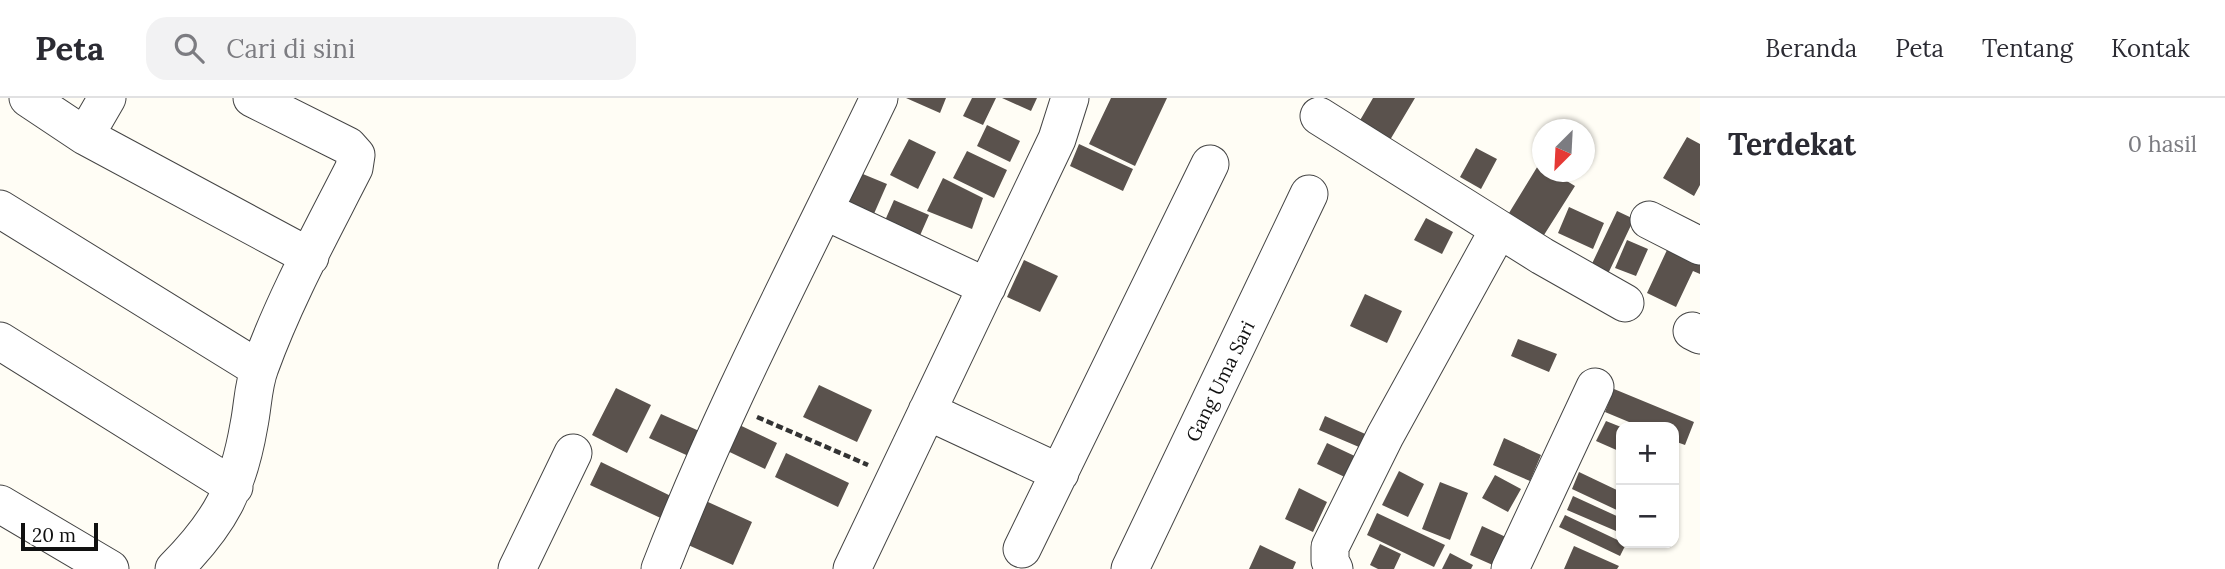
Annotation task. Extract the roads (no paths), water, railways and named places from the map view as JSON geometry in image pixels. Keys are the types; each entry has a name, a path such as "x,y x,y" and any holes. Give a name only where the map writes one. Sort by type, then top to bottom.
{"street":[{"path":"28,98 85,136 310,257"},
{"path":"85,136 107,98"},
{"path":"174,569 216,522 234,487 250,424 258,369 287,301 354,168 356,155 348,146 252,98"},
{"path":"660,569 678,522 731,405 878,98"},
{"path":"852,569 1057,139 1070,98"},
{"path":"1319,116 1542,256 1625,303"},
{"path":"1022,549 1210,164"},
{"name":"Gang Uma Sari","path":"1130,569 1310,194"},
{"path":"0,209 258,369"},
{"path":"825,211 986,286"},
{"path":"1649,220 1700,246"},
{"path":"1334,569 1330,561 1330,547 1385,436 1499,229"},
{"path":"0,341 234,487"},
{"path":"1510,569 1595,387"},
{"path":"927,411 1060,473"},
{"path":"516,569 573,453"},
{"path":"0,504 110,569"}]}
